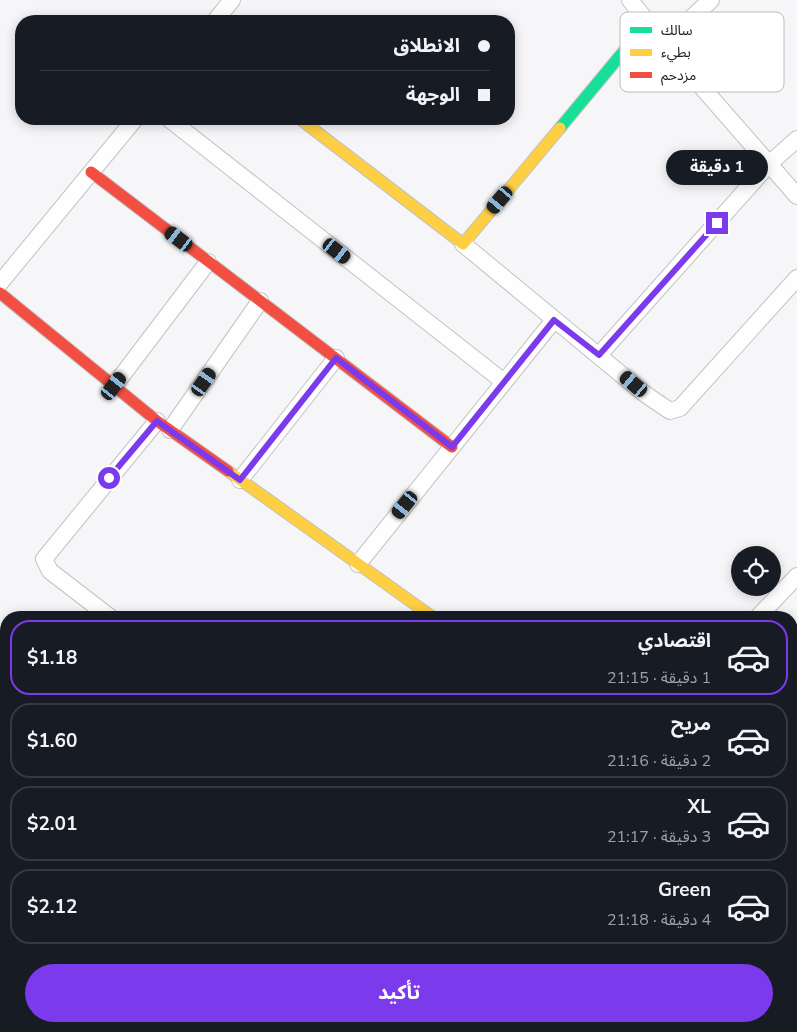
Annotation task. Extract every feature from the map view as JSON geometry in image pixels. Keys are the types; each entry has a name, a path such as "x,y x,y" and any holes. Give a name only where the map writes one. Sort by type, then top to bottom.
{"street":[{"path":"220,15 232,0"},
{"path":"630,0 640,12"},
{"path":"698,12 711,0"},
{"path":"462,244 620,55"},
{"path":"707,92 797,196"},
{"path":"0,283 130,125"},
{"path":"177,125 504,382"},
{"path":"308,125 462,244 554,320 670,411 675,411 712,374 797,278"},
{"path":"599,355 769,164 797,139"},
{"path":"91,172 452,447"},
{"path":"114,386 208,262"},
{"path":"0,293 163,426 424,611"},
{"path":"101,611 50,571 44,558 163,426 260,301"},
{"path":"358,564 554,320"},
{"path":"240,480 336,358"},
{"path":"764,611 797,576"}],"traffic: fast":[{"path":"560,128 620,56"}],"traffic: slow":[{"path":"308,125 463,244 560,128"},
{"path":"228,471 424,611"}],"traffic: jam":[{"path":"91,172 452,447"},
{"path":"0,293 157,421 228,471"}],"route":[{"path":"109,478 157,421 240,480 336,358 452,447 554,320 599,355 717,223"}]}
